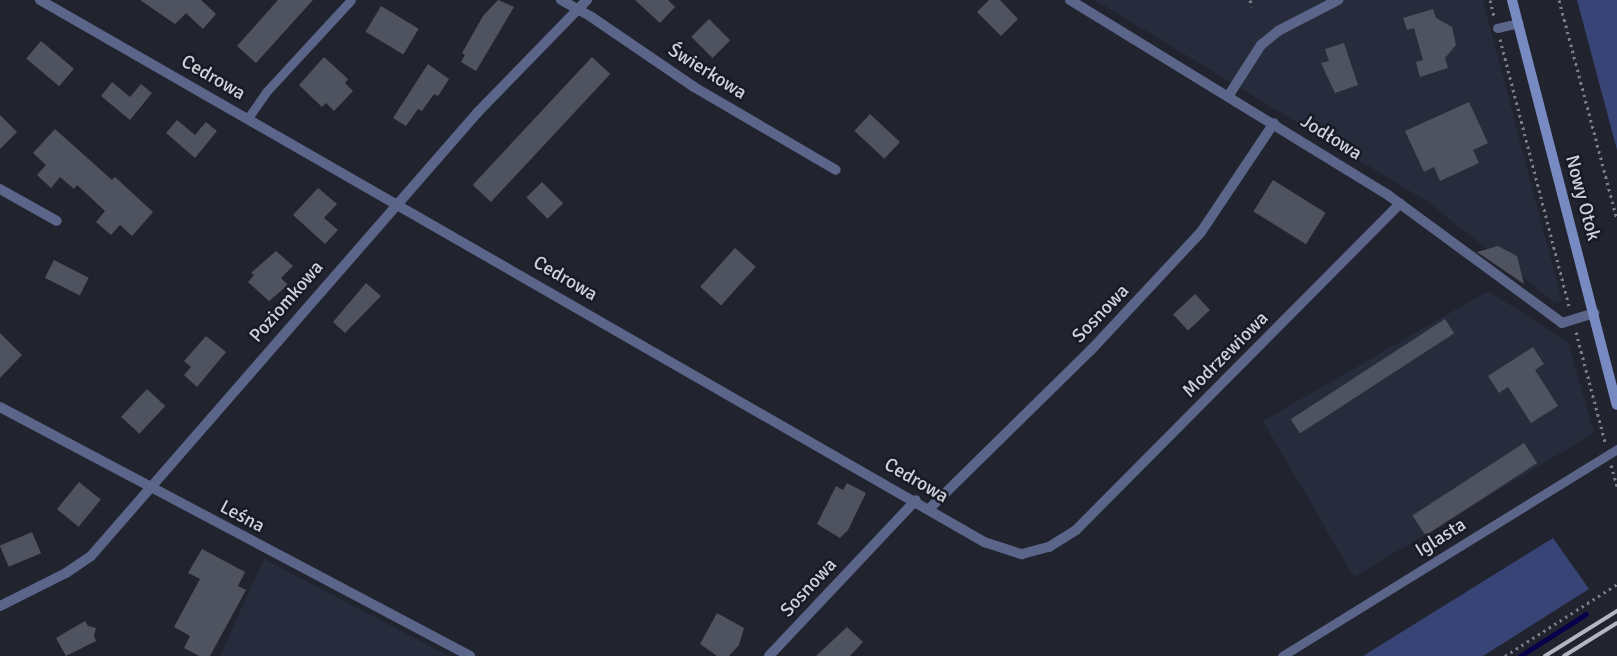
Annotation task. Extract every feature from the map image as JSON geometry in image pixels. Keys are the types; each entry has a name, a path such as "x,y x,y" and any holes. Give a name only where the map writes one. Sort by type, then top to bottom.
{"main road":[{"name":"Nowy Otok","path":"1512,0 1617,405"}],"street":[{"name":"Cedrowa","path":"40,0 930,508 984,542 1022,554 1049,546 1076,530"},
{"name":"Świerkowa","path":"561,0 694,87 836,170"},
{"name":"Poziomkowa","path":"0,606 66,573 91,556 148,487 477,113 587,0"},
{"name":"Jodłowa","path":"1070,0 1229,95 1400,204 1562,323 1594,313"},
{"path":"1229,95 1261,45 1278,31 1338,0"},
{"name":"Sosnowa","path":"930,508 1091,350 1201,232 1274,124"},
{"path":"0,189 57,221"},
{"name":"Modrzewiowa","path":"1076,530 1400,204"},
{"name":"Leśna","path":"0,407 470,656"},
{"name":"Sosnowa","path":"769,656 916,500"}],"lane":[{"path":"248,118 266,92 351,0"},
{"path":"1497,28 1518,23"},
{"name":"Iglasta","path":"1282,656 1617,449"}],"path":[{"path":"1250,0 1252,7"},
{"path":"1490,0 1568,302"},
{"path":"1559,0 1617,219"},
{"path":"1578,340 1603,435"},
{"path":"1613,472 1617,486"},
{"path":"1505,656 1617,584"}],"shaded area":[{"path":"1095,0 1483,0 1562,302 1555,303 1428,202"},
{"path":"1577,0 1617,0 1617,150"},
{"path":"1488,291 1568,342 1594,433 1354,577 1263,421"},
{"path":"1553,538 1589,589 1483,656 1363,656"},
{"path":"264,559 449,656 220,656"}],"building":[{"path":"140,0 201,0 216,14 203,29 186,13 175,24"},
{"path":"278,0 313,0 256,63 237,46"},
{"path":"498,0 514,7 476,71 461,62 465,55 462,53 483,16"},
{"path":"635,0 668,0 675,7 660,23"},
{"path":"989,0 1000,0 1018,19 1001,36 977,12"},
{"path":"381,6 419,29 403,54 366,32"},
{"path":"1433,9 1436,18 1452,27 1456,45 1445,58 1448,68 1420,77 1416,62 1423,60 1414,28 1407,30 1403,18"},
{"path":"709,19 730,40 713,58 691,37"},
{"path":"41,41 74,69 59,86 26,59"},
{"path":"1344,43 1358,85 1335,93 1321,63 1329,61 1325,49"},
{"path":"324,57 348,79 345,83 353,91 334,111 326,103 322,107 299,85"},
{"path":"592,57 610,74 491,202 473,185"},
{"path":"428,64 449,79 438,96 434,94 422,111 418,109 406,126 393,118"},
{"path":"112,82 130,97 141,84 152,93 130,120 101,96"},
{"path":"1469,102 1488,143 1473,150 1479,163 1440,181 1434,167 1424,172 1405,131"},
{"path":"870,114 900,142 884,159 854,131"},
{"path":"0,115 17,132 0,149"},
{"path":"177,120 195,135 206,122 217,131 195,158 166,133"},
{"path":"55,129 112,180 115,177 153,212 132,236 120,225 111,235 96,222 105,211 77,185 74,189 60,177 51,188 37,175 46,165 33,153"},
{"path":"1273,180 1326,213 1306,244 1253,211"},
{"path":"542,182 563,203 548,219 526,198"},
{"path":"318,188 337,204 324,218 338,230 325,244 293,215"},
{"path":"1498,246 1517,256 1524,284 1477,252"},
{"path":"735,248 756,267 721,305 700,287"},
{"path":"276,251 293,266 281,278 288,285 269,301 248,282 254,275 251,273"},
{"path":"54,260 89,278 80,296 45,278"},
{"path":"366,283 381,296 345,333 333,322"},
{"path":"1195,294 1210,310 1188,331 1173,314"},
{"path":"1445,319 1454,333 1300,433 1291,419"},
{"path":"0,333 22,355 0,378"},
{"path":"206,336 226,352 197,387 184,375 191,367 184,361"},
{"path":"1533,347 1544,364 1535,370 1558,406 1531,423 1508,387 1499,393 1488,376"},
{"path":"147,389 165,406 139,434 121,417"},
{"path":"1524,443 1537,463 1426,536 1412,515"},
{"path":"79,482 101,500 79,527 57,509"},
{"path":"847,483 866,493 848,530 840,538 817,524 836,486 843,490"},
{"path":"32,532 41,553 9,567 0,546"},
{"path":"202,549 245,572 238,586 246,590 210,656 199,656 184,648 190,636 174,627 200,579 188,573"},
{"path":"717,613 744,628 739,645 729,656 717,656 700,644"},
{"path":"85,621 88,626 96,628 94,636 96,641 66,656 56,638"},
{"path":"847,627 863,642 850,656 816,656"}],"waterway":[{"path":"1520,656 1586,614"}],"railway":[{"path":"1545,656 1617,611"},
{"path":"1564,656 1617,623"}]}
